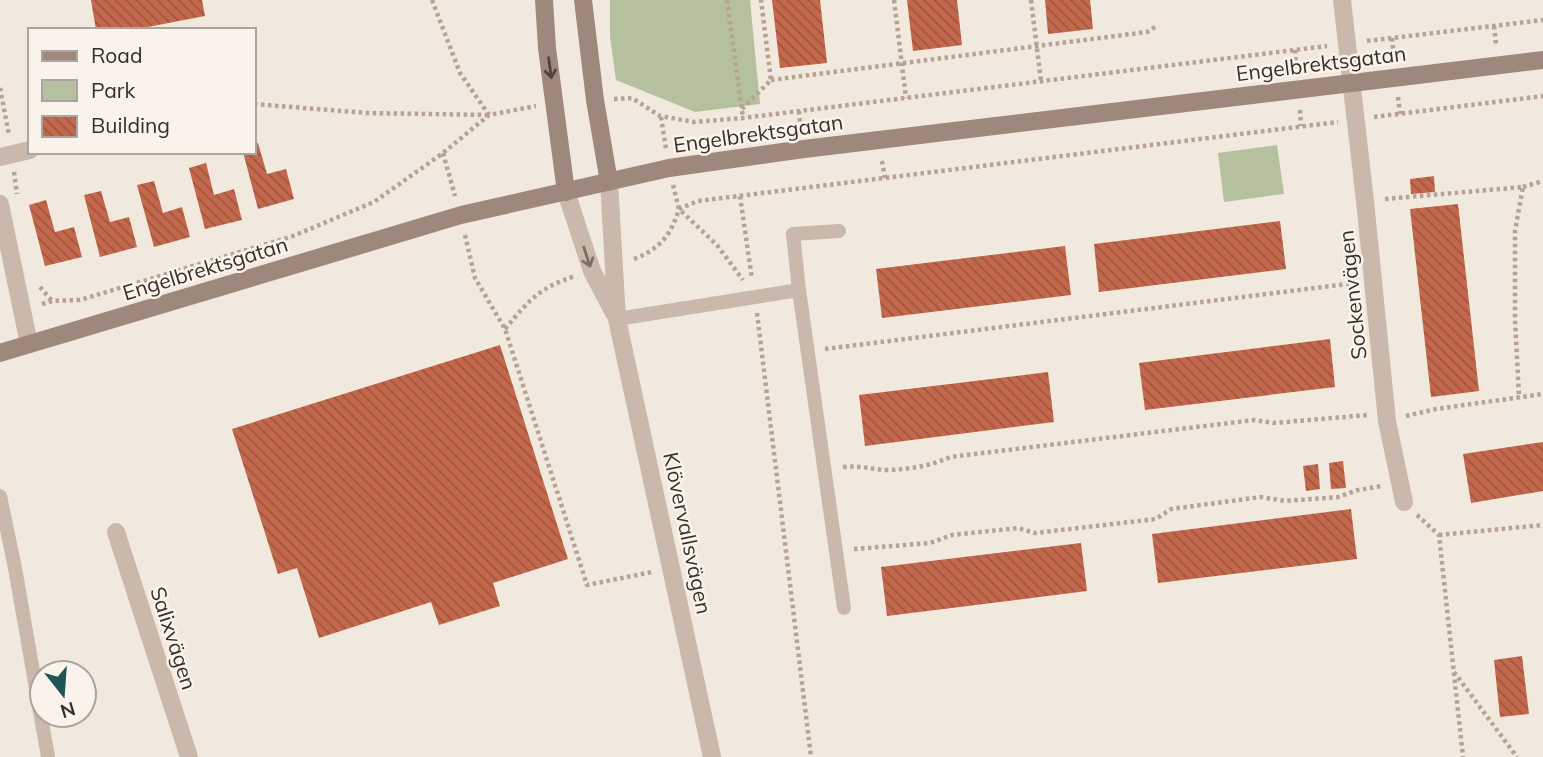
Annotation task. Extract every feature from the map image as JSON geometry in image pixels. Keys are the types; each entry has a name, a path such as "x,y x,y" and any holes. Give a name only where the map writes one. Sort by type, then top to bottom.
{"main road":[{"path":"544,0 547,48 566,192"},
{"path":"583,0 595,100 609,182"},
{"name":"Engelbrektsgatan","path":"0,353 461,215 668,169 804,149 1543,60"}],"street":[{"name":"Sockenvägen","path":"1342,0 1366,201 1387,417 1404,502"},
{"path":"0,157 28,150"},
{"name":"Klövervallsvägen","path":"609,182 617,319 712,757"},
{"name":"Klövervallsvägen","path":"566,192 592,271 617,319"},
{"path":"0,204 29,344"},
{"name":"Salixvägen","path":"116,532 189,757"}],"lane":[{"path":"839,231 793,234 844,608"},
{"path":"617,319 799,290"},
{"path":"0,496 48,757"}],"path":[{"path":"432,0 460,73 489,115"},
{"path":"727,0 743,118"},
{"path":"761,0 771,80"},
{"path":"894,0 906,98"},
{"path":"1031,0 1041,81"},
{"path":"595,100 632,98 660,116 694,122 743,118 1543,20"},
{"path":"742,109 771,80 1147,32 1158,25"},
{"path":"1494,26 1496,44"},
{"path":"678,209 698,201 1543,96"},
{"path":"256,104 367,113 489,115 555,102"},
{"path":"799,111 800,124"},
{"path":"21,310 51,301 80,300 293,236 374,202 443,153 489,115"},
{"path":"613,267 641,256 666,239 673,230 678,209 668,169 660,116"},
{"path":"443,153 475,278 505,329 587,585 672,568"},
{"path":"882,161 885,178"},
{"path":"1366,201 1523,187 1543,181"},
{"path":"1519,397 1515,319 1515,231 1523,187"},
{"path":"740,196 755,297 811,757"},
{"path":"678,209 717,245 755,297"},
{"path":"505,329 528,302 550,284 592,271"},
{"path":"808,351 1373,281"},
{"path":"825,469 862,465 886,470 932,465 950,457 1254,420 1274,423 1387,417 1543,394"},
{"path":"836,551 930,543 952,535 1018,528 1035,533 1156,519 1171,509 1261,498 1285,501 1338,497 1358,490 1400,483"},
{"path":"1404,502 1439,535 1463,757"},
{"path":"1439,535 1543,525"},
{"path":"1454,671 1517,757"}],"green space":[{"path":"610,0 750,0 760,104 695,112 616,80 610,37"},
{"path":"1277,145 1284,194 1224,202 1218,153"}],"building":[{"path":"91,0 202,0 205,16 142,28 96,28"},
{"path":"772,0 820,0 827,63 780,68"},
{"path":"907,0 957,0 962,45 913,51"},
{"path":"1045,0 1090,0 1093,29 1048,34"},
{"path":"256,144 267,174 286,169 294,199 258,209 244,154 256,154"},
{"path":"206,163 214,195 234,189 242,220 205,229 189,168"},
{"path":"1434,176 1435,192 1411,194 1410,179"},
{"path":"154,181 163,213 182,207 190,237 154,247 137,185"},
{"path":"101,191 110,222 129,217 137,247 100,257 84,195"},
{"path":"46,200 55,232 74,227 82,257 45,266 29,205"},
{"path":"1458,204 1479,391 1431,397 1410,209"},
{"path":"1280,221 1286,269 1099,292 1094,244"},
{"path":"1065,246 1071,295 882,318 876,269"},
{"path":"1330,339 1335,387 1145,410 1139,363"},
{"path":"500,345 568,559 493,583 500,606 439,625 431,602 319,638 297,568 278,574 232,429"},
{"path":"1048,372 1054,422 865,446 859,395"},
{"path":"1543,442 1543,491 1471,503 1463,454"},
{"path":"1343,461 1346,488 1331,489 1329,463"},
{"path":"1318,464 1320,489 1306,491 1303,466"},
{"path":"1351,509 1357,559 1158,583 1152,534"},
{"path":"1081,543 1087,591 887,616 881,567"},
{"path":"1522,656 1529,714 1500,717 1494,660"}]}
